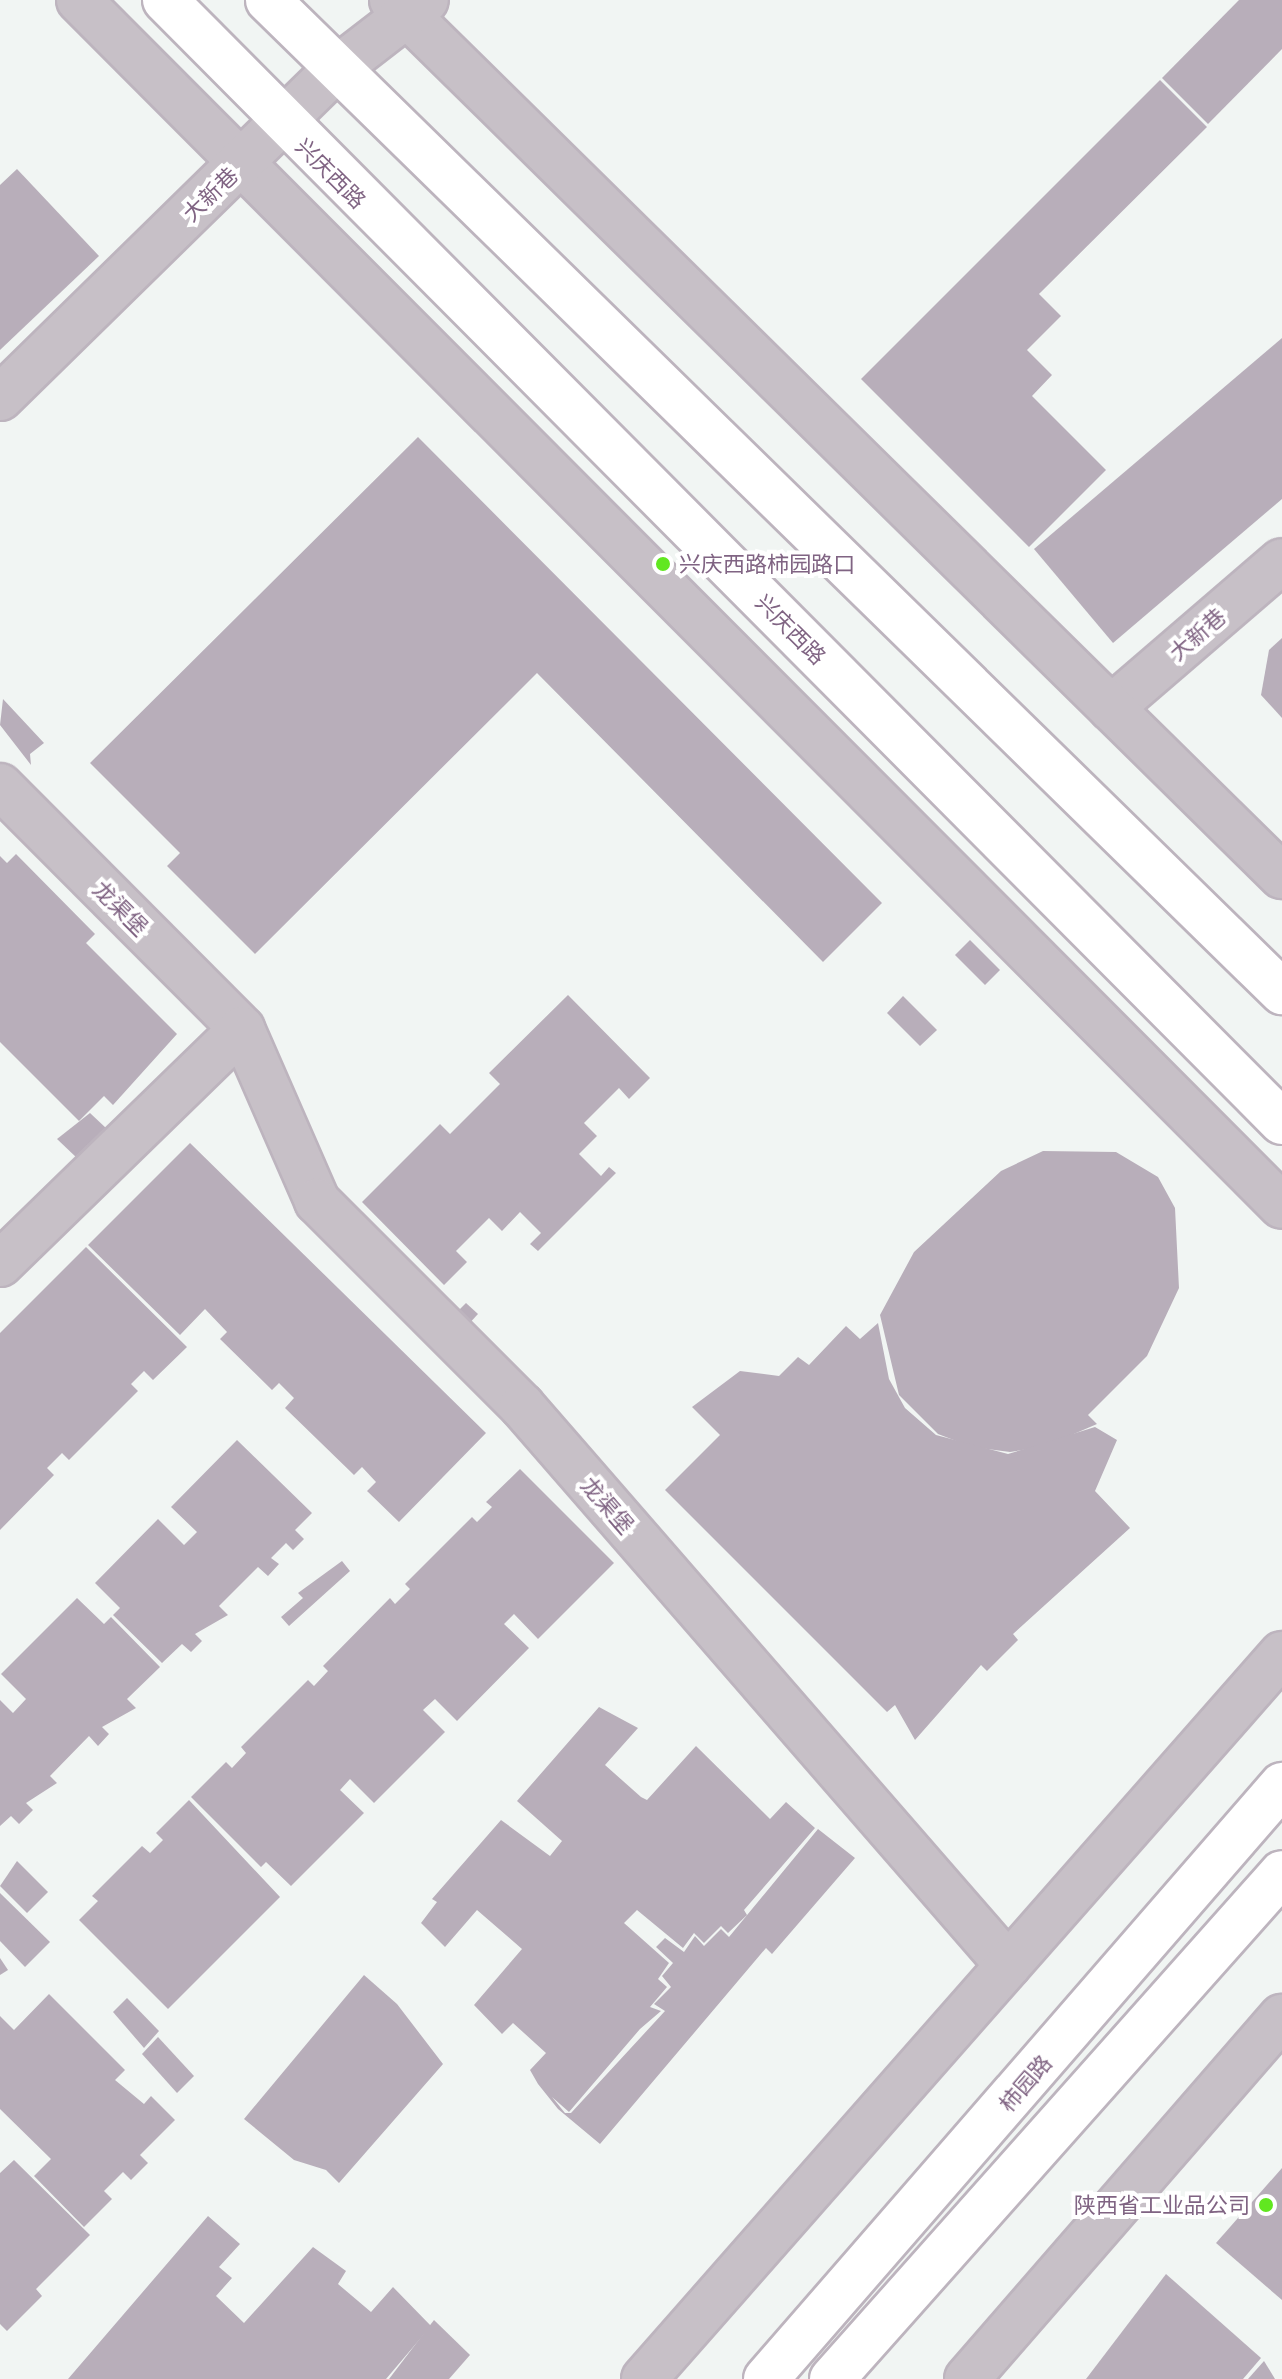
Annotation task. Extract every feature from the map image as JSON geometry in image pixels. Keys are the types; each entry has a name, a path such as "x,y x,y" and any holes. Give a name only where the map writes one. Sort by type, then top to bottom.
{"main road":[{"name":"兴庆西路","path":"165,0 281,125 1282,1122"},
{"path":"268,0 334,71 1282,992"},
{"name":"柿园路","path":"766,2379 1282,1785"},
{"path":"832,2379 1282,1873"}],"street":[{"path":"79,0 239,166 1282,1206"},
{"path":"409,6 1282,876"},
{"name":"大新巷","path":"0,398 334,71 409,6"},
{"name":"大新巷","path":"1111,708 1282,561"},
{"name":"龙渠堡","path":"0,786 242,1029 317,1201 522,1406 1008,1965"},
{"path":"0,1264 242,1029"},
{"path":"644,2379 1282,1654"},
{"path":"967,2379 1282,2017"}],"building":[{"path":"1239,0 1282,0 1282,49 1208,124 1162,78"},
{"path":"1160,80 1207,127 1039,294 1061,316 1027,350 1052,375 1032,396 1106,470 1029,547 861,379"},
{"path":"17,169 99,256 0,350 0,185"},
{"path":"1282,338 1282,499 1113,643 1034,549"},
{"path":"418,437 882,903 823,962 537,673 255,954 167,866 180,853 90,763"},
{"path":"1282,638 1282,718 1261,695 1269,650"},
{"path":"3,699 44,743 30,754 31,765 0,725"},
{"path":"16,854 95,934 86,943 177,1034 113,1105 104,1096 79,1121 0,1042 0,856 7,863"},
{"path":"970,940 1000,970 985,985 955,955"},
{"path":"568,995 650,1078 629,1099 619,1088 584,1123 597,1136 579,1154 601,1176 609,1167 616,1173 538,1251 530,1244 541,1233 520,1212 502,1231 489,1218 456,1251 467,1262 444,1285 362,1202 440,1124 450,1134 500,1084 489,1073"},
{"path":"903,996 937,1030 920,1046 887,1013"},
{"path":"90,1113 107,1129 78,1159 57,1139"},
{"path":"190,1143 486,1433 399,1522 367,1491 376,1482 362,1467 354,1475 285,1408 294,1398 279,1383 272,1390 220,1339 227,1332 205,1309 180,1335 88,1245"},
{"path":"1043,1151 1116,1152 1158,1177 1175,1208 1179,1288 1147,1356 1088,1415 1097,1424 1046,1446 1010,1452 972,1447 938,1434 899,1395 880,1315 914,1252 1001,1171"},
{"path":"86,1247 187,1347 153,1380 144,1371 131,1384 138,1391 69,1460 62,1453 47,1468 54,1475 0,1530 0,1333"},
{"path":"466,1303 478,1314 465,1328 453,1316"},
{"path":"878,1323 889,1379 905,1408 936,1435 1008,1454 1095,1427 1117,1440 1095,1491 1130,1528 1013,1634 1018,1640 987,1671 981,1665 915,1740 895,1705 887,1712 665,1490 720,1435 692,1407 740,1371 779,1376 798,1357 809,1365 846,1326 860,1339"},
{"path":"237,1440 312,1513 295,1530 304,1539 293,1550 286,1543 271,1558 279,1564 268,1576 258,1567 219,1606 228,1615 195,1634 202,1641 191,1652 182,1644 162,1663 113,1615 120,1608 95,1583 158,1519 184,1545 197,1532 171,1507"},
{"path":"520,1469 614,1563 538,1639 514,1614 504,1624 529,1648 457,1721 435,1699 423,1710 445,1732 374,1803 350,1779 340,1790 364,1813 291,1886 266,1862 261,1867 191,1797 226,1762 232,1768 246,1753 241,1747 308,1680 314,1686 328,1671 323,1666 390,1598 395,1604 410,1589 405,1584 472,1517 477,1522 492,1507 486,1502"},
{"path":"342,1561 350,1571 289,1626 281,1617 303,1598 298,1593"},
{"path":"77,1598 104,1624 111,1617 160,1667 127,1699 136,1708 102,1727 109,1734 98,1746 89,1736 50,1776 57,1783 26,1803 33,1810 19,1824 11,1816 0,1826 0,1700 13,1713 26,1699 1,1674"},
{"path":"599,1707 638,1728 605,1765 641,1797 647,1800 696,1746 770,1819 786,1802 815,1828 744,1910 747,1915 728,1933 721,1926 704,1943 694,1933 683,1948 637,1910 624,1923 669,1963 658,1979 667,1987 650,2007 661,2011 640,2029 569,2112 552,2097 565,2113 571,2113 665,2011 654,2004 671,1987 662,1976 673,1963 656,1947 665,1938 684,1952 695,1936 704,1946 721,1929 729,1937 818,1829 855,1858 772,1954 766,1948 600,2144 558,2109 538,2084 530,2070 546,2053 513,2023 502,2034 474,2005 522,1949 477,1910 445,1947 421,1923 437,1902 432,1899 501,1820 550,1856 562,1841 517,1801"},
{"path":"189,1800 280,1897 168,2009 79,1920 98,1901 92,1896 142,1846 150,1853 163,1840 156,1833"},
{"path":"17,1861 48,1892 27,1913 0,1886"},
{"path":"0,1893 50,1942 25,1967 0,1941"},
{"path":"0,1958 8,1970 0,1975"},
{"path":"364,1975 397,2004 443,2064 339,2183 326,2170 294,2160 244,2119"},
{"path":"49,1994 125,2070 115,2080 144,2104 151,2096 175,2120 140,2155 148,2163 131,2180 123,2172 104,2191 112,2199 84,2227 34,2176 51,2159 0,2109 0,2016 14,2030"},
{"path":"127,1998 159,2031 144,2048 113,2012"},
{"path":"158,2037 194,2076 177,2093 142,2054"},
{"path":"14,2160 90,2235 36,2289 42,2296 7,2331 0,2324 0,2173"},
{"name":"陕西省工业品公司","path":"1282,2168 1282,2300 1216,2243"},
{"path":"208,2216 240,2244 219,2267 232,2278 216,2296 244,2323 313,2247 346,2271 338,2284 371,2312 393,2287 431,2326 386,2379 68,2379"},
{"path":"1166,2274 1261,2358 1243,2379 1086,2379"},
{"path":"434,2320 470,2355 449,2379 389,2379"},
{"path":"1264,2361 1275,2379 1248,2379"}],"place":[{"name":"兴庆西路柿园路口","path":"663,564"},
{"name":"陕西省工业品公司","path":"1266,2205"}]}
